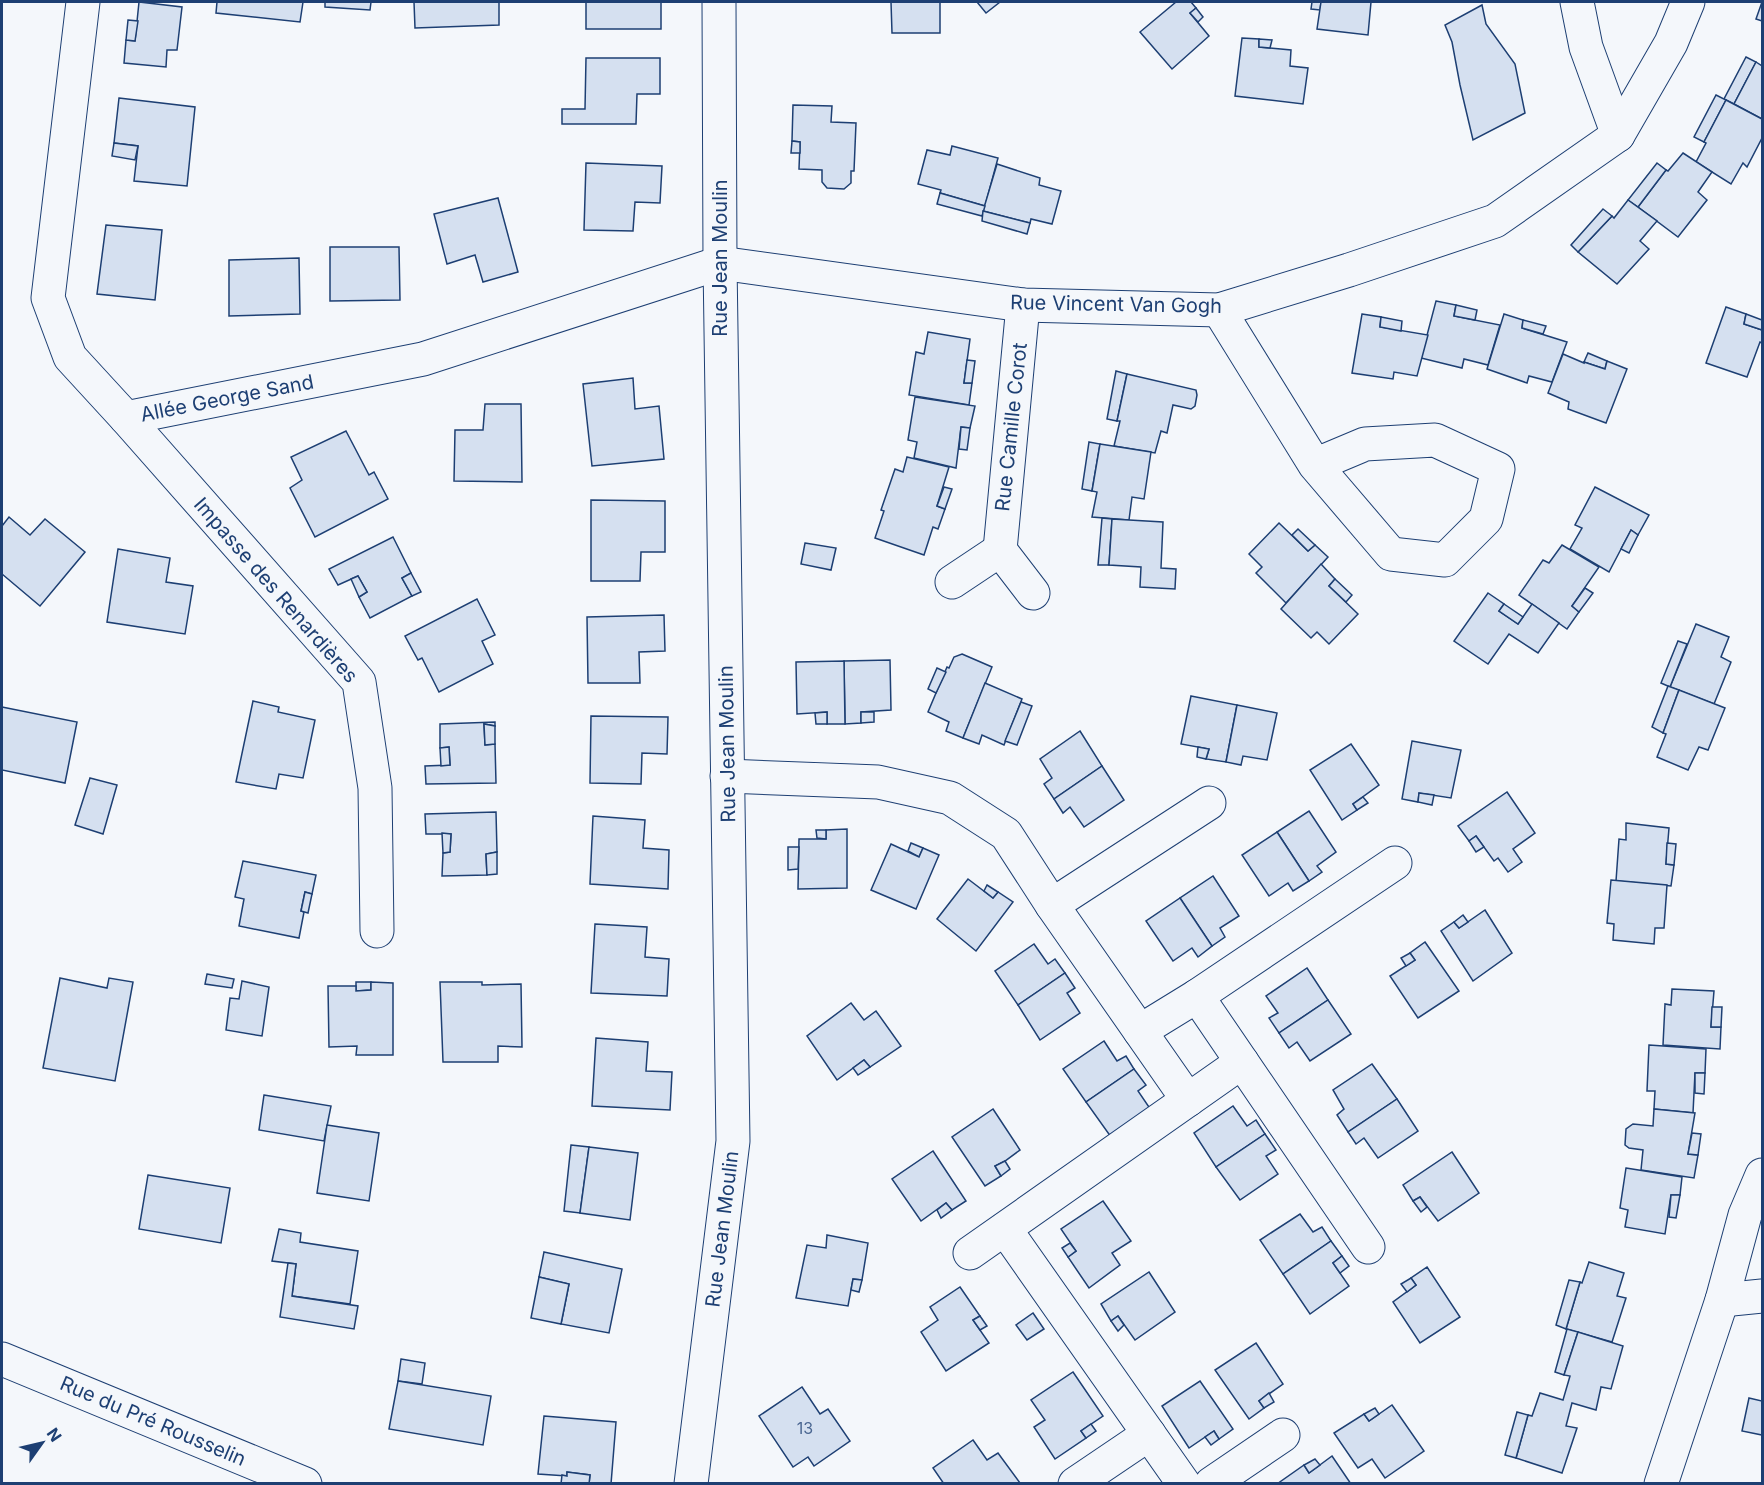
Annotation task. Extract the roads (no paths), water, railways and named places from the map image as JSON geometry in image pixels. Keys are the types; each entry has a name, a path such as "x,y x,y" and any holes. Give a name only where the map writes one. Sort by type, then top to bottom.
{"street":[{"name":"Allée George Sand","path":"83,2 48,298 70,357 126,418 423,359 720,263"},
{"name":"Rue Jean Moulin","path":"691,1484 733,1141 720,263 719,2"},
{"path":"1576,2 1586,47 1618,135"},
{"name":"Rue Vincent Van Gogh","path":"720,263 1023,305 1219,310 1349,270 1495,220 1618,135 1671,43 1688,2"},
{"name":"Rue Camille Corot","path":"1000,550 1023,305"},
{"path":"1219,310 1315,465 1391,554 1445,560 1486,519 1498,469 1435,440 1365,444 1315,465"},
{"name":"Impasse des Renardières","path":"126,418 358,682 375,788 377,931"},
{"path":"952,582 1000,550 1033,593"},
{"path":"727,776 878,782 950,798 1006,834 1052,905 1188,1100"},
{"path":"1052,905 1209,803"},
{"path":"1140,1031 1197,996 1395,863"},
{"path":"1197,996 1368,1247"},
{"path":"970,1253 1242,1062"},
{"path":"1660,1484 1722,1300 1745,1215 1762,1175"},
{"path":"1005,1229 1184,1484"},
{"path":"1722,1300 1762,1296"},
{"name":"Rue du Pré Rousselin","path":"2,1359 304,1484"},
{"path":"1075,1484 1113,1473 1149,1434"},
{"path":"1211,1484 1283,1435"}]}
